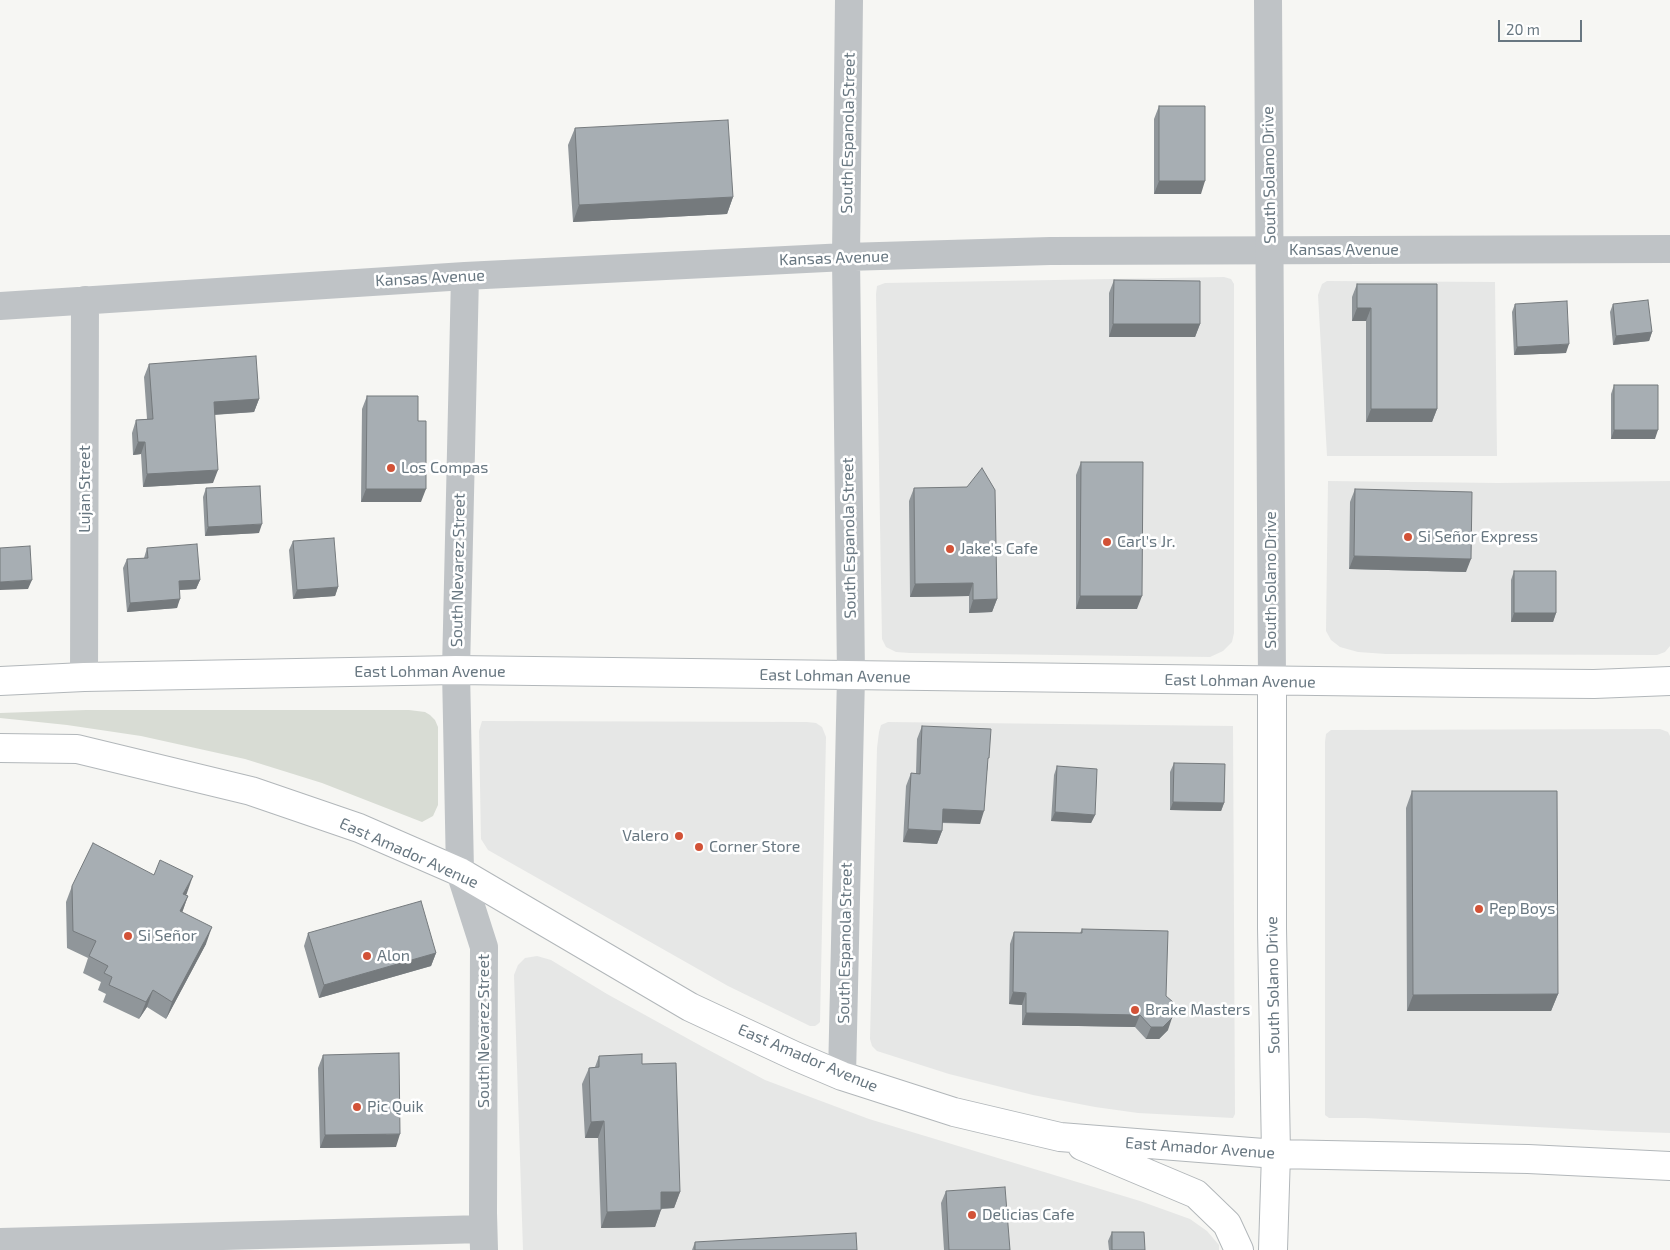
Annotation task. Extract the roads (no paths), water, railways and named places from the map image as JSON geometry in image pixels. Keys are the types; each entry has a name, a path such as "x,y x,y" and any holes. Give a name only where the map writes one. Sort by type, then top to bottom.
{"main road":[{"name":"East Lohman Avenue","path":"0,681 84,677 456,670 1566,684 1670,682"},
{"name":"South Solano Drive","path":"1272,681 1272,928 1276,1154 1273,1250"},
{"name":"East Amador Avenue","path":"0,748 77,749 251,791 359,828 460,872 690,1006 842,1076 954,1112 1060,1137 1276,1154 1528,1159 1670,1166"},
{"path":"1060,1137 1196,1194 1227,1224 1239,1250"}],"street":[{"name":"South Espanola Street","path":"842,1076 851,676 846,257 849,0"},
{"name":"South Solano Drive","path":"1268,0 1272,681"},
{"name":"Kansas Avenue","path":"0,306 465,276 846,257 1050,251 1670,249"},
{"name":"South Nevarez Street","path":"465,276 456,670 460,872 484,947 484,1240"},
{"name":"Lujan Street","path":"84,677 86,300"},
{"path":"0,1242 484,1240"}],"place":[{"name":"Los Compas","path":"391,468"},
{"name":"Si Señor Express","path":"1408,537"},
{"name":"Carl's Jr.","path":"1107,542"},
{"name":"Jake's Cafe","path":"950,549"},
{"name":"Valero","path":"679,836"},
{"name":"Corner Store","path":"699,847"},
{"name":"Pep Boys","path":"1479,909"},
{"name":"Si Señor","path":"128,936"},
{"name":"Alon","path":"367,956"},
{"name":"Brake Masters","path":"1135,1010"},
{"name":"Pic Quik","path":"357,1107"},
{"name":"Delicias Cafe","path":"972,1215"}]}
